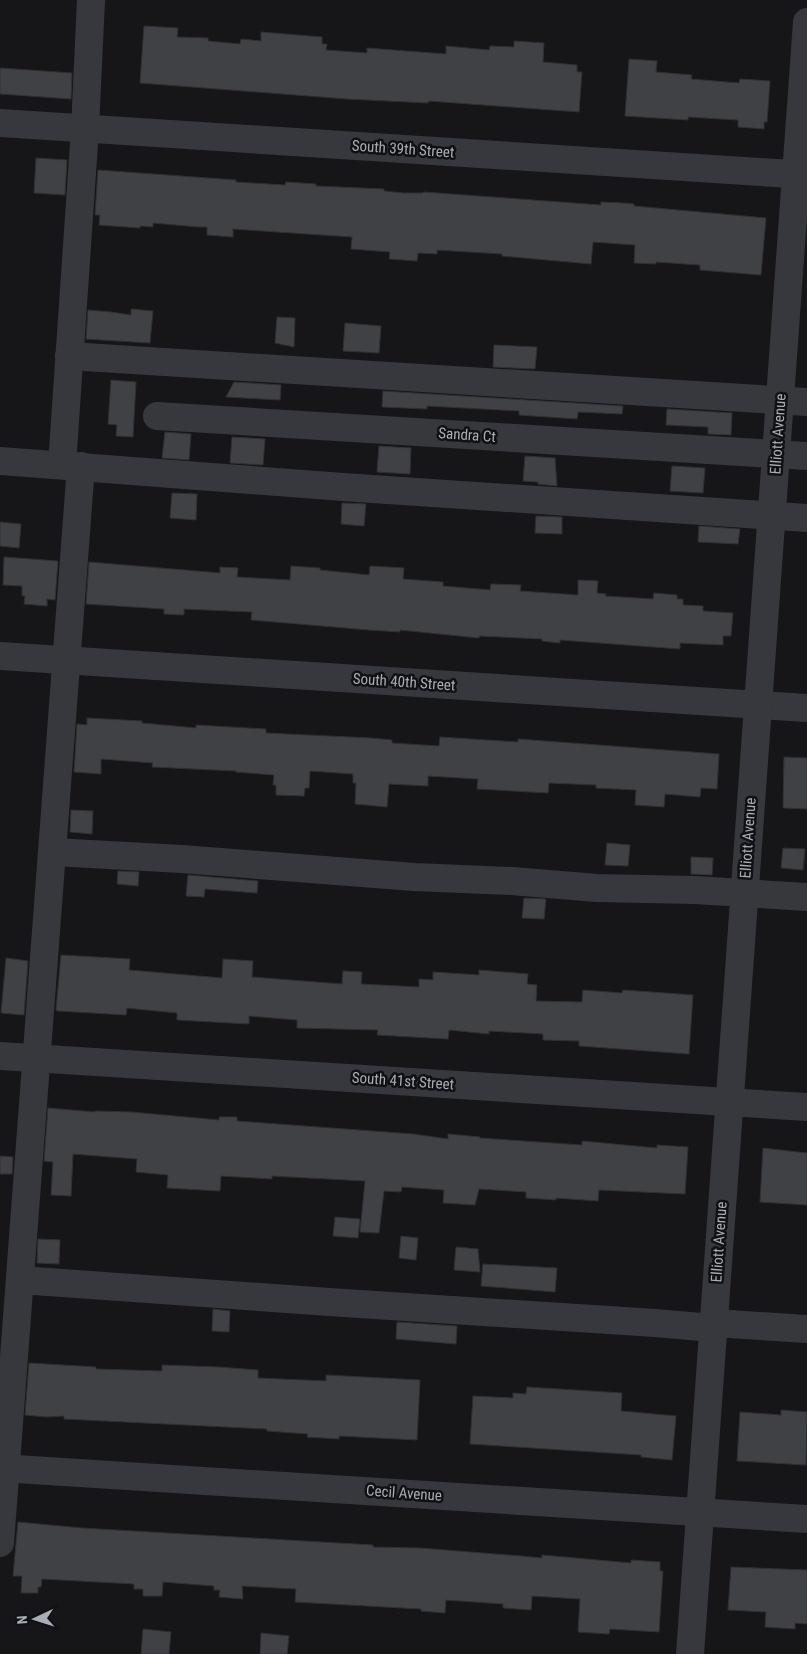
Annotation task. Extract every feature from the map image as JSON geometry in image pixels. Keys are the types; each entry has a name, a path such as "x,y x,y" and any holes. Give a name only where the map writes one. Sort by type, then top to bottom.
{"street":[{"path":"0,1543 3,1468 20,1280 68,660 72,465 69,356 85,129 91,0"},
{"name":"Elliott Avenue","path":"690,1654 771,515 801,174 807,22"},
{"name":"South 39th Street","path":"0,123 801,174"},
{"path":"69,356 807,402"},
{"name":"Sandra Ct","path":"158,416 807,456"},
{"path":"0,461 807,518"},
{"name":"South 40th Street","path":"0,656 807,708"},
{"path":"53,852 245,863 414,877 512,881 597,888 807,897"},
{"name":"South 41st Street","path":"0,1056 807,1107"},
{"path":"20,1280 655,1323 807,1330"},
{"name":"Cecil Avenue","path":"3,1468 807,1519"}],"building":[{"path":"144,26 178,28 177,37 208,38 208,41 240,44 241,39 261,41 261,32 322,37 322,44 327,44 326,50 367,53 367,48 446,54 446,46 489,50 490,46 514,47 514,41 544,43 543,62 577,65 577,72 582,72 579,112 429,101 428,103 347,99 140,83"},
{"path":"629,59 657,61 656,72 692,75 691,79 739,83 740,79 770,81 767,122 764,122 764,129 738,127 738,120 688,117 688,120 625,116"},
{"path":"0,68 72,73 71,99 0,94"},
{"path":"36,158 67,160 65,195 34,193"},
{"path":"98,170 236,180 236,182 285,185 286,182 316,184 316,186 384,189 384,191 404,193 424,192 601,205 601,202 623,203 634,204 634,206 766,218 761,275 700,270 700,265 656,262 656,264 634,263 635,245 593,242 591,264 502,256 502,254 437,250 437,254 418,253 417,261 389,259 390,252 351,249 352,237 233,229 233,237 207,235 207,227 153,223 153,227 140,226 140,228 99,225 100,215 95,215"},
{"path":"131,309 153,311 150,343 86,339 88,310 131,315"},
{"path":"277,317 295,318 294,347 275,343"},
{"path":"345,323 381,326 379,353 343,351"},
{"path":"494,345 537,347 535,369 493,367"},
{"path":"111,380 136,382 133,437 116,436 117,425 108,424"},
{"path":"234,382 281,385 280,400 226,397"},
{"path":"383,391 623,406 622,414 578,412 577,419 519,415 519,411 427,406 427,409 382,407"},
{"path":"667,409 732,413 731,435 708,434 708,427 666,425"},
{"path":"165,432 191,434 189,460 162,458"},
{"path":"232,437 265,439 263,465 230,463"},
{"path":"379,446 411,448 410,474 377,472"},
{"path":"525,456 555,458 557,486 523,481"},
{"path":"672,466 705,468 703,493 670,491"},
{"path":"172,493 197,494 196,520 170,518"},
{"path":"342,503 366,504 364,526 341,524"},
{"path":"536,516 562,517 562,534 535,533"},
{"path":"0,522 21,524 19,548 0,546"},
{"path":"699,526 740,529 738,544 698,542"},
{"path":"4,557 58,561 55,600 47,599 47,606 24,604 25,596 22,596 22,586 3,585"},
{"path":"89,562 220,573 220,567 238,568 237,577 290,580 291,566 369,575 370,566 404,568 403,579 443,582 443,586 490,590 491,584 521,585 520,591 578,595 578,580 598,581 597,593 606,594 605,596 653,599 654,593 677,595 677,599 683,599 683,605 703,606 703,611 733,613 731,636 723,636 723,645 680,643 680,649 560,640 560,643 542,641 542,639 479,636 479,638 400,630 400,632 369,630 251,620 252,612 184,609 184,615 164,614 164,609 86,604"},
{"path":"87,718 142,721 142,723 196,728 196,725 266,729 266,733 371,738 392,740 392,743 439,746 440,737 518,742 518,739 719,754 717,789 701,788 700,797 665,794 664,807 635,805 636,790 596,788 596,785 549,783 548,793 477,789 478,779 428,776 428,786 389,784 387,807 355,804 356,783 353,783 353,774 310,771 309,788 305,788 304,796 276,795 276,785 273,785 274,775 236,771 152,767 153,763 101,759 101,774 74,772 77,724 87,725"},
{"path":"784,757 807,758 807,809 783,808"},
{"path":"71,810 93,811 92,834 70,832"},
{"path":"607,843 630,845 628,866 605,865"},
{"path":"783,848 805,849 803,870 781,868"},
{"path":"691,857 713,858 712,875 691,874"},
{"path":"118,871 139,872 138,886 117,884"},
{"path":"188,875 258,881 257,893 205,889 204,897 186,896"},
{"path":"524,898 546,899 544,919 522,918"},
{"path":"61,955 130,959 129,970 222,978 223,959 253,961 252,977 342,984 343,971 362,972 361,984 419,987 419,979 433,980 433,972 479,975 479,970 528,974 527,984 537,985 536,1001 582,1002 583,990 622,993 623,990 693,995 689,1054 579,1046 579,1041 543,1040 543,1034 489,1031 489,1034 449,1030 448,1039 377,1035 378,1030 297,1028 297,1020 249,1016 249,1024 177,1020 177,1013 127,1008 126,1015 58,1011 56,1010"},
{"path":"6,958 28,961 24,1015 1,1013"},
{"path":"48,1108 95,1112 131,1112 219,1120 219,1117 237,1117 237,1121 413,1134 448,1139 448,1134 582,1145 582,1141 657,1148 657,1145 688,1147 685,1194 599,1190 598,1201 556,1198 556,1200 526,1198 526,1192 479,1189 475,1205 443,1203 444,1190 402,1187 401,1192 384,1191 379,1233 360,1232 365,1181 272,1176 272,1179 221,1176 220,1191 167,1188 168,1175 136,1172 137,1159 73,1154 71,1196 51,1195 53,1162 44,1161"},
{"path":"763,1148 807,1153 807,1205 760,1202"},
{"path":"0,1156 13,1157 12,1174 0,1174"},
{"path":"335,1217 360,1219 358,1238 333,1236"},
{"path":"401,1236 418,1238 416,1260 399,1258"},
{"path":"38,1239 60,1240 59,1264 37,1263"},
{"path":"456,1247 478,1249 480,1272 454,1270"},
{"path":"483,1264 557,1268 555,1292 481,1286"},
{"path":"213,1309 230,1311 229,1332 212,1331"},
{"path":"397,1322 457,1326 456,1344 396,1339"},
{"path":"29,1363 96,1367 96,1369 162,1371 162,1365 218,1367 258,1370 258,1378 326,1381 326,1375 420,1380 417,1440 339,1436 339,1439 307,1437 308,1434 267,1431 267,1429 64,1419 64,1416 25,1415"},
{"path":"527,1387 622,1393 621,1411 676,1416 672,1460 641,1457 641,1455 470,1444 473,1396 513,1398 513,1393 526,1394"},
{"path":"781,1410 807,1412 806,1465 737,1461 740,1412 781,1415"},
{"path":"18,1522 82,1528 373,1545 373,1547 420,1548 542,1558 542,1555 631,1563 631,1560 660,1562 660,1571 663,1571 659,1632 610,1629 609,1634 578,1632 580,1599 532,1596 531,1610 503,1608 503,1604 446,1600 445,1613 421,1611 421,1609 295,1602 296,1589 242,1586 243,1599 219,1597 220,1590 214,1590 214,1586 163,1582 162,1596 143,1596 143,1589 134,1589 134,1584 42,1579 41,1587 38,1587 38,1593 21,1593 22,1576 13,1576"},
{"path":"731,1567 807,1570 807,1624 795,1623 795,1629 765,1627 766,1612 728,1610"},
{"path":"143,1629 171,1632 169,1654 141,1654"},
{"path":"261,1633 289,1636 287,1654 260,1654"}]}
